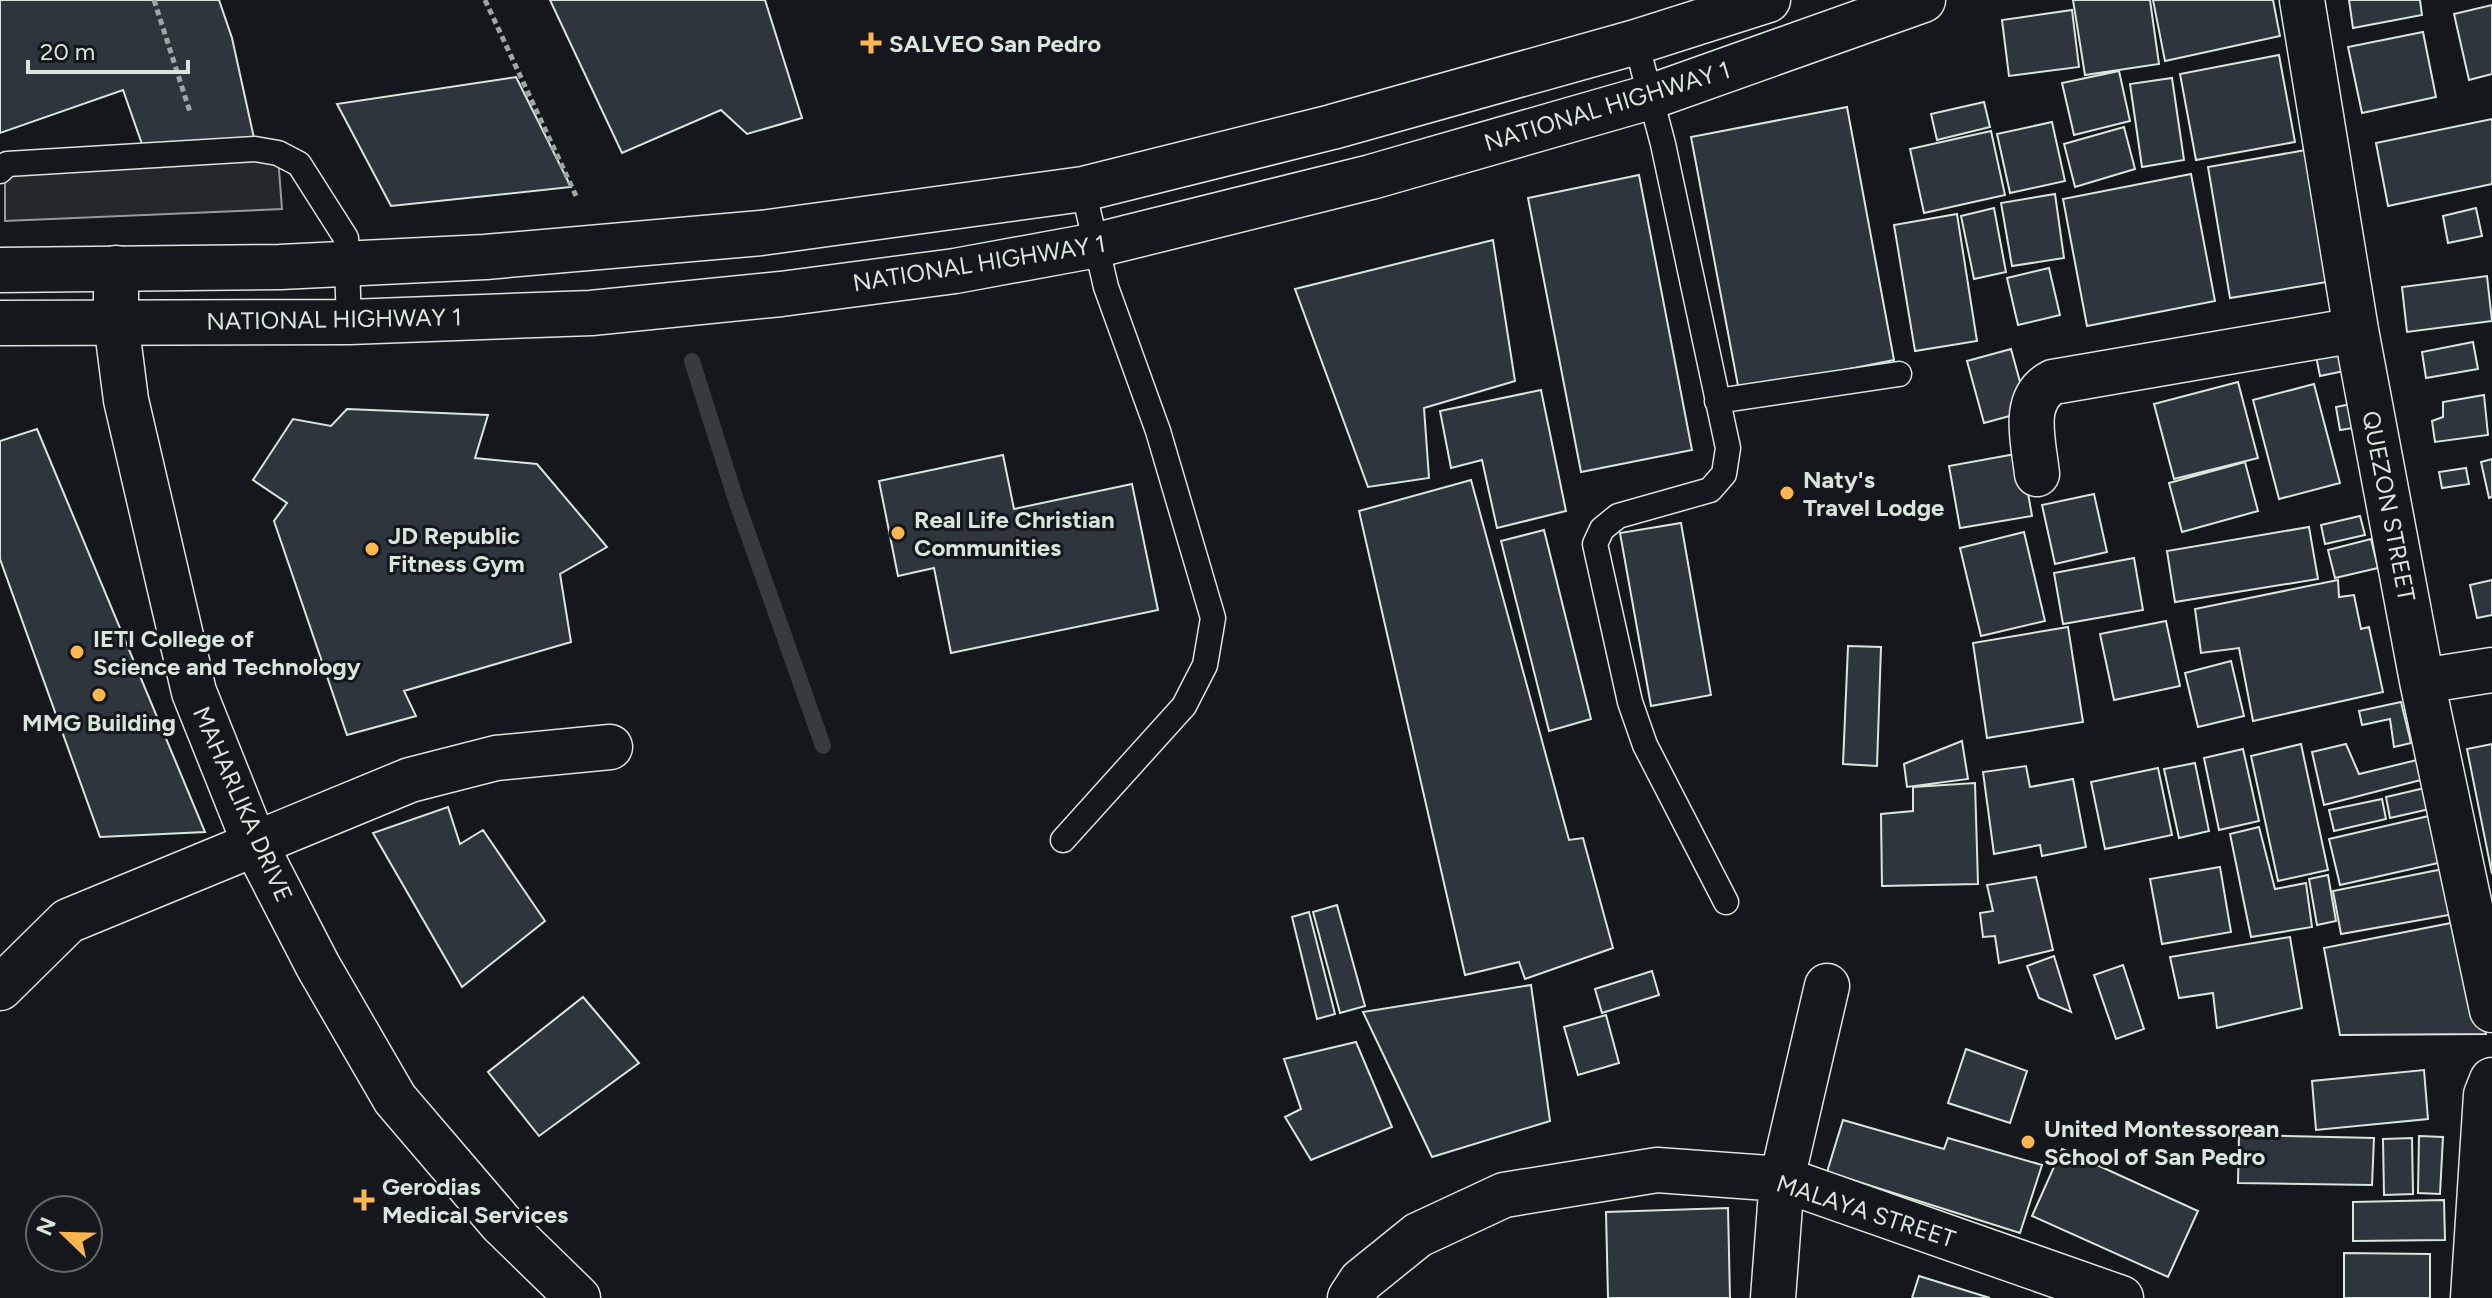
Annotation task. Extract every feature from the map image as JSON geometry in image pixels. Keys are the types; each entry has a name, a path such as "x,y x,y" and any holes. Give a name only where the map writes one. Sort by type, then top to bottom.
{"main road":[{"path":"0,270 346,264 593,248 761,233 1083,189 1332,127 1636,42 1768,0"},
{"name":"NATIONAL HIGHWAY 1","path":"0,323 349,322 591,313 781,294 955,271 1097,245 1371,177 1650,97 1923,0"},
{"name":"QUEZON STREET","path":"2302,0 2356,330 2422,681 2492,1010"},
{"name":"MAHARLIKA DRIVE","path":"116,268 116,322 131,424 194,692 254,842 318,966 395,1099 501,1223 578,1298"},
{"path":"2037,474 2031,412 2042,387 2053,382 2356,330"},
{"path":"2422,681 2492,670"},
{"path":"0,988 68,921 410,780 496,758 610,747"},
{"path":"1773,1298 1782,1179 1827,986"},
{"path":"2473,1298 2486,1095 2492,1080"},
{"name":"MALAYA STREET","path":"1350,1298 1361,1281 1418,1235 1504,1195 1657,1170 1782,1179 2121,1298"}],"lane":[{"path":"1636,42 1663,144 1728,448 1724,474 1710,490 1618,516 1602,529 1595,544 1630,702 1645,745 1726,902"},
{"path":"0,171 7,164 22,163 255,149 278,153 299,164 346,238 349,322"},
{"path":"1063,840 1184,706 1205,665 1213,618 1158,431 1106,287 1083,189"},
{"path":"1717,401 1899,374"}],"path":[{"path":"154,0 191,114"},
{"path":"485,0 573,185 593,248"}],"shaded area":[{"path":"278,157 282,209 5,221 5,172"}],"building":[{"path":"0,0 219,0 232,38 254,138 143,147 123,90 0,133"},
{"path":"550,0 765,0 802,118 747,134 721,110 622,153"},
{"path":"2073,0 2150,0 2159,64 2085,75"},
{"path":"2153,0 2273,0 2280,36 2165,61"},
{"path":"2349,0 2420,0 2422,15 2353,28"},
{"path":"2492,5 2492,74 2469,80 2454,14"},
{"path":"2072,10 2079,67 2009,76 2002,20"},
{"path":"2423,32 2436,97 2362,113 2348,47"},
{"path":"2279,55 2295,142 2196,160 2180,74"},
{"path":"2119,71 2130,121 2074,135 2062,83"},
{"path":"516,77 571,187 391,206 337,104"},
{"path":"2172,78 2184,160 2142,167 2130,84"},
{"path":"1984,102 1990,127 1937,140 1931,114"},
{"path":"1847,107 1894,360 1739,391 1691,137"},
{"path":"2492,119 2492,184 2388,206 2376,143"},
{"path":"2052,122 2065,181 2010,193 1997,134"},
{"path":"2124,127 2135,169 2075,187 2064,144"},
{"path":"1991,131 2005,195 1924,213 1910,149"},
{"path":"2306,150 2327,282 2230,298 2208,167"},
{"path":"2191,174 2215,301 2087,326 2063,199"},
{"path":"1639,175 1692,450 1581,472 1528,198"},
{"path":"2055,194 2064,258 2012,266 2001,203"},
{"path":"1994,208 2006,272 1974,279 1961,216"},
{"path":"2476,208 2482,236 2448,243 2443,216"},
{"path":"1957,214 1977,341 1915,351 1894,225"},
{"path":"1493,240 1515,381 1424,408 1429,478 1368,487 1295,289"},
{"path":"2049,268 2060,315 2018,325 2007,278"},
{"path":"2487,276 2492,321 2407,332 2402,287"},
{"path":"2473,342 2478,369 2426,378 2422,352"},
{"path":"2345,345 2349,370 2320,376 2315,351"},
{"path":"2011,349 2028,411 1984,423 1967,361"},
{"path":"2238,382 2258,458 2174,479 2154,404"},
{"path":"2314,384 2340,483 2279,499 2253,400"},
{"path":"1541,390 1566,511 1497,528 1482,460 1451,468 1440,411"},
{"path":"2484,395 2488,435 2435,442 2432,421 2443,417 2443,402"},
{"path":"2356,403 2360,427 2340,430 2336,407"},
{"path":"347,409 488,415 475,458 537,464 607,547 560,574 571,642 404,691 416,716 347,735 274,521 287,503 253,480 293,419 331,426"},
{"name":"MMG Building","path":"37,429 205,832 100,837 0,559 0,441"},
{"path":"2021,453 2032,516 1960,528 1949,466"},
{"path":"1003,455 1014,509 1132,484 1158,610 951,653 934,568 898,576 879,481"},
{"path":"2492,459 2492,497 2489,498 2481,462"},
{"path":"2245,462 2258,511 2182,532 2169,483"},
{"path":"2466,468 2469,484 2442,488 2439,472"},
{"path":"1471,480 1569,840 1583,838 1613,948 1525,979 1519,962 1465,975 1359,511"},
{"path":"2094,494 2107,552 2055,564 2042,505"},
{"path":"2360,516 2365,535 2325,544 2321,525"},
{"path":"1681,523 1711,695 1651,706 1620,533"},
{"path":"2309,527 2318,579 2175,602 2167,551"},
{"path":"1544,530 1591,719 1549,731 1501,541"},
{"path":"2024,532 2045,621 1981,636 1960,548"},
{"path":"2371,539 2378,568 2335,578 2328,550"},
{"path":"2134,558 2143,610 2063,624 2054,573"},
{"path":"2338,580 2339,597 2354,595 2361,629 2369,627 2383,692 2253,721 2239,648 2201,653 2195,609"},
{"path":"2492,580 2492,615 2477,618 2470,585"},
{"path":"2166,621 2180,686 2114,700 2100,634"},
{"path":"2068,627 2083,722 1987,738 1973,643"},
{"path":"1848,646 1881,647 1877,766 1843,764"},
{"path":"2231,661 2244,716 2198,727 2185,673"},
{"path":"2401,702 2411,743 2394,747 2390,719 2362,725 2359,711"},
{"path":"1962,741 1968,779 1907,787 1904,764"},
{"path":"2301,744 2328,870 2278,881 2251,756"},
{"path":"2346,744 2359,774 2417,760 2421,780 2324,805 2312,752"},
{"path":"2492,744 2492,874 2467,749"},
{"path":"2243,749 2259,821 2219,830 2204,758"},
{"path":"2195,763 2209,831 2179,838 2164,769"},
{"path":"2026,766 2030,787 2073,779 2086,847 2042,856 2040,845 1994,854 1983,772"},
{"path":"2158,768 2172,835 2105,849 2091,782"},
{"path":"1975,783 1978,884 1882,886 1881,814 1913,811 1913,787"},
{"path":"2429,787 2434,808 2390,818 2386,797"},
{"path":"2382,799 2386,819 2334,831 2329,810"},
{"path":"448,807 460,844 483,830 545,921 462,987 373,833"},
{"path":"2446,812 2456,859 2340,885 2329,839"},
{"path":"2259,827 2275,889 2306,883 2312,927 2251,937 2230,834"},
{"path":"2220,867 2231,932 2162,944 2150,879"},
{"path":"2448,868 2460,913 2341,934 2333,891"},
{"path":"2328,875 2336,921 2317,925 2309,879"},
{"path":"2036,877 2053,950 1999,963 1995,936 1983,937 1980,913 1993,911 1987,885"},
{"path":"1337,905 1365,1006 1340,1013 1313,912"},
{"path":"1309,912 1335,1014 1317,1019 1292,917"},
{"path":"2456,922 2486,1034 2340,1035 2324,948"},
{"path":"2290,937 2302,1008 2217,1028 2213,993 2179,998 2170,957"},
{"path":"2054,956 2071,1012 2039,998 2027,966"},
{"path":"2123,965 2144,1029 2116,1039 2094,975"},
{"path":"1652,971 1659,995 1602,1013 1595,989"},
{"path":"1531,985 1550,1121 1432,1157 1363,1012"},
{"path":"583,997 639,1063 539,1136 488,1072"},
{"path":"1606,1015 1619,1063 1578,1075 1564,1027"},
{"path":"1356,1042 1392,1127 1311,1160 1285,1117 1301,1109 1284,1059"},
{"path":"1966,1049 2027,1071 2010,1123 1948,1103"},
{"path":"2424,1070 2428,1119 2316,1130 2312,1081"},
{"path":"1843,1120 1944,1149 1948,1138 2042,1165 2020,1233 1827,1172"},
{"path":"2239,1135 2374,1138 2372,1185 2238,1183"},
{"path":"2419,1136 2443,1137 2440,1194 2418,1193"},
{"path":"2412,1138 2413,1194 2384,1195 2383,1139"},
{"path":"2062,1149 2198,1211 2168,1277 2032,1216"},
{"path":"2444,1200 2445,1240 2353,1241 2353,1202"},
{"path":"1728,1208 1730,1298 1608,1298 1606,1212"},
{"path":"2344,1253 2430,1254 2430,1298 2344,1298"},
{"path":"1919,1276 1990,1298 1912,1298"}],"waterway":[{"path":"692,361 736,500 823,746"}],"place":[{"name":"SALVEO San Pedro","path":"871,43"},
{"name":"Naty's Travel Lodge","path":"1787,493"},
{"name":"Real Life Christian Communities","path":"898,533"},
{"name":"JD Republic Fitness Gym","path":"372,549"},
{"name":"IETI College of Science and Technology","path":"77,652"},
{"name":"MMG Building","path":"99,695"},
{"name":"United Montessorean School of San Pedro","path":"2028,1142"},
{"name":"Gerodias Medical Services","path":"364,1200"}]}
